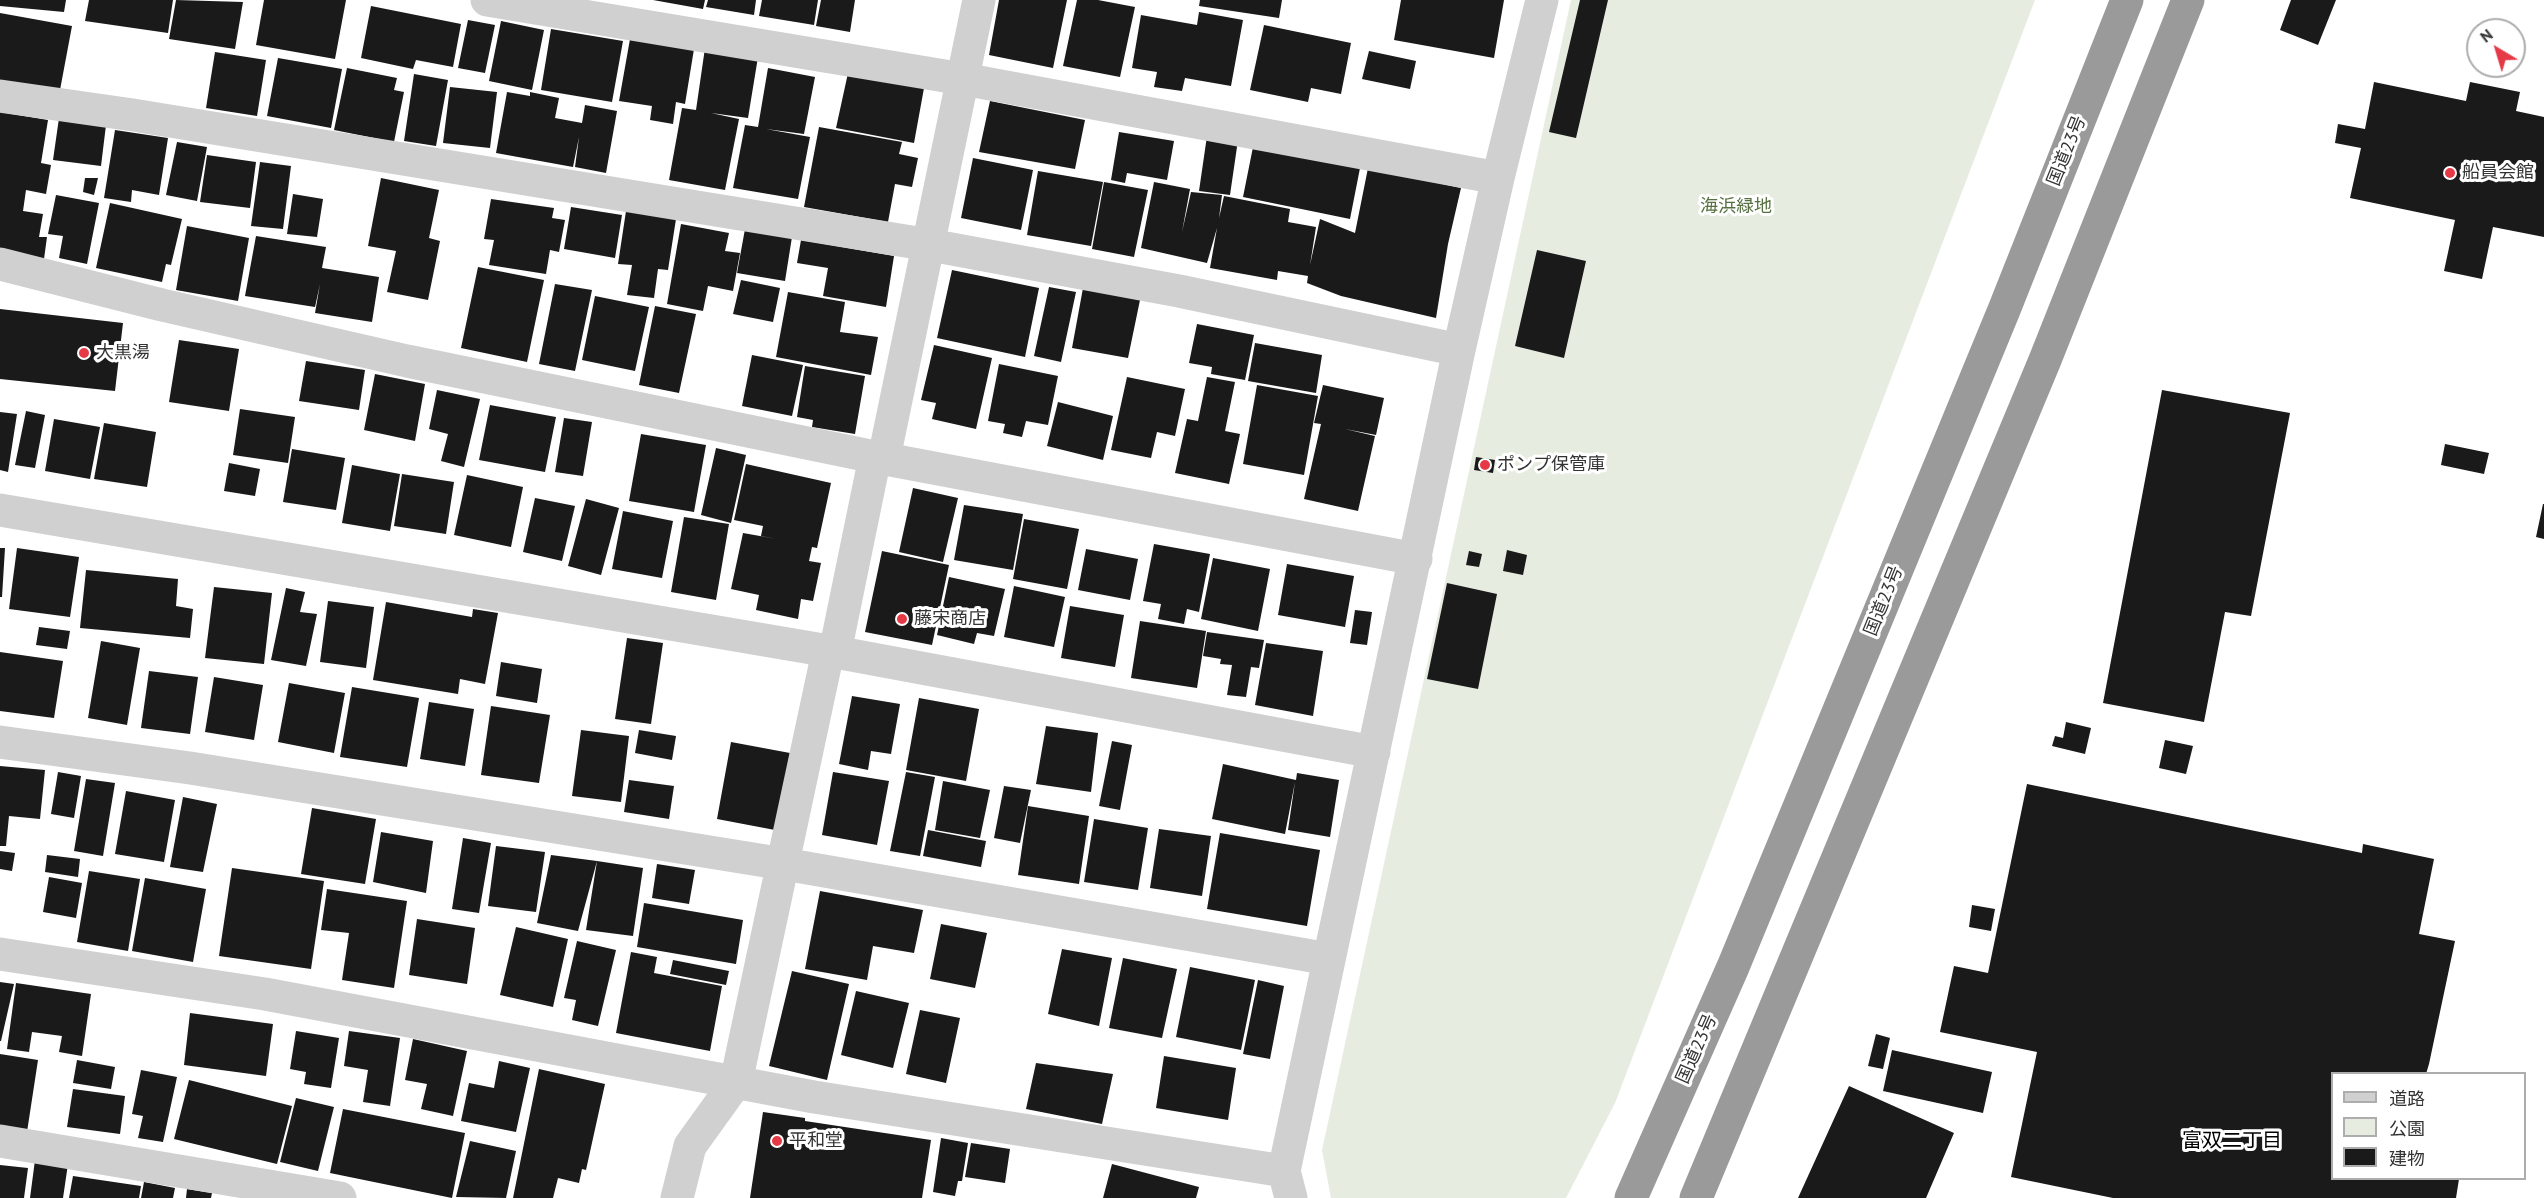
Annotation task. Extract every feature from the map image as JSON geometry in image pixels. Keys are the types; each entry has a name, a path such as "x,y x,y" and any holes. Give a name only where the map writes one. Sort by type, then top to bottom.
{"highway":[{"name":"国道23号","path":"1631,1198 1742,945 2004,310 2127,0"},
{"path":"1696,1198 2045,360 2188,0"}],"street":[{"path":"487,0 963,79 1498,178"},
{"path":"677,1198 690,1146 736,1082 831,652 930,245 979,0"},
{"path":"0,954 265,994 1287,1185 1329,959 1459,350 1542,0"},
{"path":"0,96 133,115 930,245 1179,291 1459,350"},
{"path":"0,264 162,305 406,361 880,458 1416,559"},
{"path":"0,510 831,652 1374,752"},
{"path":"0,742 202,770 784,864 1329,959"},
{"path":"0,1141 340,1198"}],"green space":[{"name":"海浜緑地","path":"1571,0 2035,0 1615,1103 1566,1198 1331,1198 1322,1150"}],"building":[{"path":"0,0 66,0 64,12 0,6"},
{"path":"89,0 173,0 168,33 85,21"},
{"path":"176,0 243,2 235,49 169,39"},
{"path":"264,0 346,0 335,59 256,45"},
{"path":"653,0 705,0 703,9"},
{"path":"708,0 756,0 754,15 706,7"},
{"path":"762,0 818,0 814,25 759,16"},
{"path":"821,0 855,0 850,32 816,26"},
{"path":"999,0 1067,0 1053,68 989,55"},
{"path":"1077,0 1098,0 1135,7 1120,77 1063,66"},
{"path":"1200,0 1282,0 1279,18 1199,6"},
{"path":"1401,0 1504,0 1494,58 1394,40"},
{"path":"1580,0 1608,0 1576,138 1549,132"},
{"path":"2291,0 2336,0 2318,45 2280,30"},
{"path":"371,6 461,24 453,67 416,60 413,69 361,58"},
{"path":"1199,12 1243,20 1231,86 1185,78 1182,91 1154,87 1157,72 1132,68 1141,15 1197,25"},
{"path":"0,13 72,26 60,90 0,80"},
{"path":"468,20 495,25 485,73 458,68"},
{"path":"501,21 544,30 532,90 489,81"},
{"path":"1264,25 1351,43 1341,94 1311,88 1308,102 1250,90"},
{"path":"551,29 623,41 612,102 541,90"},
{"path":"630,39 694,49 685,104 676,102 673,124 650,120 652,106 619,101"},
{"path":"705,48 758,57 748,118 711,113 739,119 725,190 669,180 682,108 696,110"},
{"path":"1369,51 1416,61 1410,89 1362,79"},
{"path":"215,52 266,60 257,116 206,108"},
{"path":"278,58 342,69 331,128 267,116"},
{"path":"347,68 397,78 394,90 404,92 394,142 334,130"},
{"path":"768,68 815,77 804,134 766,129 810,137 798,199 733,188 745,125 758,127"},
{"path":"848,73 924,88 914,143 836,128"},
{"path":"414,74 448,80 436,146 404,141"},
{"name":"船員会館","path":"2374,82 2466,101 2470,82 2520,92 2516,111 2544,117 2544,237 2493,227 2482,279 2444,271 2455,220 2350,198 2361,148 2335,143 2338,124 2365,129"},
{"path":"450,87 497,92 490,148 443,143"},
{"path":"507,92 530,96 530,92 559,98 555,118 582,123 585,105 617,111 606,173 575,167 579,137 573,167 496,153"},
{"path":"990,101 1085,120 1075,169 979,152"},
{"path":"0,112 48,120 41,163 51,165 46,194 26,190 23,211 43,214 39,237 47,237 44,259 0,252"},
{"path":"59,118 106,125 101,166 53,160"},
{"path":"819,127 902,142 899,154 918,158 912,187 895,184 888,222 804,207"},
{"path":"115,130 168,138 159,195 132,190 131,202 104,198"},
{"path":"1119,132 1174,141 1167,180 1127,173 1125,183 1111,180"},
{"path":"1207,136 1238,140 1230,195 1199,191"},
{"path":"177,142 207,147 197,201 166,195"},
{"path":"1254,142 1361,163 1350,219 1243,197"},
{"path":"207,155 256,162 250,208 200,202"},
{"path":"973,158 1033,170 1021,230 961,218"},
{"path":"260,162 291,166 283,229 251,226"},
{"path":"1368,168 1461,188 1448,244 1436,318 1341,296 1307,283 1308,276 1278,271 1277,280 1210,268 1217,228 1207,263 1141,248 1154,182 1190,189 1182,232 1191,192 1222,195 1219,218 1224,196 1290,209 1288,222 1316,227 1310,265 1320,219 1355,233"},
{"path":"1038,171 1103,182 1091,246 1027,235"},
{"path":"85,178 98,178 94,195 83,192"},
{"path":"381,178 439,190 429,238 440,241 428,300 387,292 396,251 368,246"},
{"path":"1104,182 1148,190 1134,257 1092,249"},
{"path":"293,194 323,199 317,237 287,234"},
{"path":"56,195 99,203 87,264 59,258 63,236 48,234"},
{"path":"491,199 554,208 552,218 565,220 559,252 550,250 546,274 489,265 494,240 484,239"},
{"path":"110,203 182,219 171,265 166,264 162,282 96,268"},
{"path":"571,207 622,215 615,258 564,249"},
{"path":"626,211 676,219 668,270 658,269 654,298 627,295 632,265 618,264"},
{"path":"681,224 729,233 725,251 740,253 733,291 708,286 703,311 667,304"},
{"path":"187,226 249,238 238,301 176,290"},
{"path":"745,229 792,237 785,281 737,273"},
{"path":"256,236 326,247 322,268 379,277 372,322 315,313 320,284 315,307 245,296"},
{"path":"801,240 894,256 886,307 823,296 828,268 797,263"},
{"path":"1537,250 1586,261 1564,358 1515,346"},
{"path":"478,267 544,280 527,362 461,348"},
{"path":"952,270 1039,288 1025,357 937,338"},
{"path":"741,280 780,288 773,322 733,314"},
{"path":"555,284 592,290 575,371 539,364"},
{"path":"1049,287 1076,292 1061,362 1034,356"},
{"path":"1083,288 1140,300 1128,358 1072,348"},
{"path":"788,292 845,302 840,332 878,337 871,375 776,357"},
{"path":"595,296 649,307 635,371 582,360"},
{"path":"655,306 696,314 679,393 639,385"},
{"path":"0,309 123,323 115,391 0,379"},
{"path":"1197,324 1254,335 1245,380 1211,374 1212,367 1189,363"},
{"path":"179,340 239,349 229,411 169,402"},
{"path":"1255,343 1322,355 1316,393 1248,381"},
{"path":"934,345 992,358 976,429 932,419 936,403 921,400"},
{"path":"752,355 803,365 792,416 742,406"},
{"path":"306,361 365,370 359,410 299,401"},
{"path":"999,364 1058,376 1048,425 1026,421 1022,437 1003,433 1005,424 988,421"},
{"path":"805,366 865,376 855,434 812,427 813,420 797,417"},
{"path":"375,374 425,384 415,441 364,430"},
{"path":"1127,377 1185,389 1175,436 1157,432 1151,458 1111,450"},
{"path":"1207,377 1235,382 1225,431 1240,434 1229,484 1175,473 1187,419 1198,421"},
{"path":"1257,385 1318,396 1304,475 1243,464"},
{"path":"1323,385 1384,398 1376,435 1345,429 1375,436 1358,511 1304,499 1321,424 1314,423"},
{"path":"437,390 480,399 464,467 441,461 448,434 429,429"},
{"path":"2162,390 2290,413 2251,616 2225,612 2204,722 2103,703"},
{"path":"1058,402 1113,416 1103,460 1047,446"},
{"path":"490,405 556,417 545,472 479,460"},
{"path":"240,409 295,417 288,463 233,455"},
{"path":"26,411 45,415 35,468 15,465"},
{"path":"0,412 17,414 8,472 0,470"},
{"path":"564,418 592,422 583,476 555,472"},
{"path":"54,419 100,427 90,479 45,471"},
{"path":"104,423 156,432 147,487 94,479"},
{"path":"641,434 706,445 694,512 629,501"},
{"path":"2445,444 2489,453 2484,474 2441,465"},
{"path":"716,448 746,455 731,523 701,515"},
{"path":"292,449 345,458 336,510 283,502"},
{"name":"ポンプ保管庫","path":"1476,457 1495,460 1493,473 1474,470"},
{"path":"229,463 260,469 255,496 224,491"},
{"path":"746,464 831,483 817,548 812,547 809,561 821,563 813,601 801,599 798,619 756,610 759,595 731,589 743,533 777,539 761,536 763,526 734,520"},
{"path":"352,465 400,474 390,531 342,523"},
{"path":"402,474 454,482 446,534 394,526"},
{"path":"467,475 523,487 511,547 454,535"},
{"path":"913,488 958,498 943,562 899,552"},
{"path":"535,498 575,506 562,561 523,552"},
{"path":"586,499 619,508 601,575 568,566"},
{"path":"2544,504 2544,539 2536,537"},
{"path":"964,505 1023,514 1013,570 954,560"},
{"path":"623,511 673,521 662,578 612,569"},
{"path":"684,517 729,524 716,600 671,592"},
{"path":"1024,519 1079,529 1067,589 1013,579"},
{"path":"1154,544 1210,554 1199,612 1187,609 1184,624 1158,619 1161,604 1143,601"},
{"path":"0,548 5,548 2,597 0,597"},
{"path":"17,548 79,557 70,617 9,609"},
{"path":"1086,549 1138,559 1130,600 1078,590"},
{"path":"1507,550 1527,555 1523,575 1503,571"},
{"path":"882,551 949,565 932,645 865,632"},
{"path":"1469,551 1482,554 1479,567 1466,565"},
{"path":"1213,558 1270,569 1258,631 1201,619"},
{"path":"1287,564 1354,576 1345,627 1278,615"},
{"path":"86,570 178,579 176,606 193,609 190,638 80,628"},
{"path":"949,577 1005,589 994,636 977,633 974,644 937,635"},
{"path":"1447,583 1497,594 1478,689 1427,679"},
{"path":"1014,586 1065,597 1054,647 1004,637"},
{"path":"214,587 272,593 264,664 205,658"},
{"path":"286,588 305,592 300,612 317,614 306,666 271,660"},
{"path":"328,601 374,607 366,668 320,662"},
{"path":"386,602 472,617 473,609 498,613 485,684 460,679 458,694 373,680"},
{"path":"1070,606 1124,615 1115,667 1061,658"},
{"path":"1355,610 1372,612 1367,645 1350,643"},
{"path":"1140,621 1206,631 1197,688 1131,678"},
{"path":"39,627 70,631 67,649 36,645"},
{"path":"1207,632 1264,640 1259,668 1251,667 1246,697 1227,695 1232,665 1220,664 1221,659 1203,656"},
{"path":"627,638 663,643 651,724 615,719"},
{"path":"101,641 140,648 127,725 88,718"},
{"path":"1266,643 1323,651 1313,716 1255,705"},
{"path":"0,652 63,661 54,718 0,711"},
{"path":"501,662 542,669 537,703 496,696"},
{"path":"149,671 198,677 190,734 141,728"},
{"path":"214,677 263,685 254,740 205,732"},
{"path":"289,683 345,693 334,753 278,742"},
{"path":"352,687 419,698 407,767 340,757"},
{"path":"852,696 900,704 891,754 871,751 868,770 839,764"},
{"path":"919,698 979,709 966,781 906,770"},
{"path":"429,702 474,709 465,766 420,759"},
{"path":"491,706 550,715 539,783 481,775"},
{"path":"2066,722 2091,728 2085,754 2052,746 2055,736 2063,738"},
{"path":"1046,726 1098,733 1091,792 1036,784"},
{"path":"581,730 629,736 621,802 572,796"},
{"path":"639,730 676,736 672,760 635,753"},
{"path":"2165,740 2193,746 2186,774 2159,768"},
{"path":"1112,741 1132,745 1120,810 1099,806"},
{"path":"731,742 790,753 775,830 717,819"},
{"path":"1223,764 1296,780 1297,773 1339,780 1330,837 1288,830 1295,782 1285,834 1212,819"},
{"path":"0,766 45,770 40,819 9,816 6,846 0,846"},
{"path":"58,772 81,776 74,818 51,814"},
{"path":"833,772 889,781 877,845 822,835"},
{"path":"906,772 935,777 920,856 890,851"},
{"path":"86,779 115,783 103,856 74,851"},
{"path":"629,780 674,786 669,819 624,812"},
{"path":"943,781 990,790 980,838 935,830"},
{"path":"2027,784 2362,853 2363,844 2434,859 2419,934 2455,941 2427,1072 2331,1072 2331,1180 2459,1180 2456,1198 2113,1198 2011,1177 2037,1052 1940,1032 1954,966 1988,973"},
{"path":"1004,786 1031,790 1020,843 994,838"},
{"path":"126,791 175,800 164,862 115,854"},
{"path":"183,797 217,804 203,872 170,867"},
{"path":"1028,806 1089,816 1079,884 1018,875"},
{"path":"312,808 376,819 365,884 301,874"},
{"path":"1094,819 1148,828 1138,890 1084,882"},
{"path":"1159,829 1211,836 1202,896 1150,888"},
{"path":"928,830 986,841 981,867 923,856"},
{"path":"381,832 433,841 426,893 373,882"},
{"path":"1220,833 1320,850 1307,926 1207,909"},
{"path":"463,838 491,843 479,913 452,909"},
{"path":"496,846 545,852 536,912 488,906"},
{"path":"0,851 15,853 12,871 0,869"},
{"path":"47,855 80,859 78,877 45,872"},
{"path":"551,855 597,861 578,931 537,923"},
{"path":"597,861 643,868 633,936 586,930"},
{"path":"657,864 695,870 689,904 652,898"},
{"path":"232,868 324,881 311,969 219,956"},
{"path":"89,871 140,879 128,951 77,942"},
{"path":"49,877 82,883 76,918 43,912"},
{"path":"145,878 206,889 193,962 132,951"},
{"path":"327,889 407,901 394,988 342,980 349,933 321,930"},
{"path":"820,891 923,910 914,953 873,946 867,980 805,969"},
{"path":"644,903 743,920 736,964 637,947"},
{"path":"1972,905 1995,909 1991,931 1969,927"},
{"path":"417,919 475,928 467,984 409,975"},
{"path":"941,924 987,933 975,988 930,979"},
{"path":"516,927 568,939 553,1007 500,995"},
{"path":"577,941 616,950 598,1026 572,1020 576,1000 564,998"},
{"path":"1062,949 1112,958 1099,1026 1048,1014"},
{"path":"631,952 657,957 654,973 722,986 710,1051 616,1033"},
{"path":"1123,958 1177,969 1162,1038 1109,1028"},
{"path":"673,960 729,971 726,985 670,974"},
{"path":"1190,967 1255,980 1241,1050 1176,1037"},
{"path":"792,971 849,984 827,1080 769,1066"},
{"path":"1258,980 1284,986 1270,1059 1243,1054"},
{"path":"0,982 14,984 1,1041 0,1041"},
{"path":"16,983 91,994 82,1056 59,1052 62,1036 32,1032 29,1052 7,1049"},
{"path":"856,991 909,1003 893,1068 841,1055"},
{"path":"920,1010 960,1018 946,1083 906,1074"},
{"path":"190,1013 273,1024 266,1076 184,1065"},
{"path":"296,1031 339,1038 331,1088 304,1084 306,1072 290,1069"},
{"path":"349,1031 400,1038 390,1106 363,1102 368,1070 344,1066"},
{"path":"1876,1034 1890,1038 1883,1069 1868,1066"},
{"path":"413,1039 467,1051 453,1116 421,1109 427,1084 405,1080"},
{"path":"1892,1050 1992,1072 1983,1113 1883,1091"},
{"path":"0,1054 38,1060 27,1132 0,1127"},
{"path":"1164,1056 1236,1068 1228,1120 1156,1108"},
{"path":"77,1060 115,1067 111,1089 73,1083"},
{"path":"499,1061 530,1068 516,1132 461,1121 469,1083 494,1088"},
{"path":"1036,1063 1113,1074 1102,1124 1026,1109"},
{"path":"539,1069 605,1084 586,1170 582,1169 579,1183 558,1178 553,1198 513,1198"},
{"path":"141,1070 177,1077 163,1142 138,1138 143,1116 132,1114"},
{"path":"189,1080 292,1106 277,1164 174,1139"},
{"path":"1849,1086 1954,1133 1926,1198 1798,1198"},
{"path":"73,1089 125,1096 120,1134 67,1127"},
{"path":"296,1098 334,1107 318,1171 280,1162"},
{"path":"343,1109 465,1133 452,1198 330,1173"},
{"path":"763,1112 805,1118 805,1121 931,1140 922,1198 750,1198"},
{"path":"941,1138 968,1143 962,1181 958,1181 955,1196 933,1192"},
{"path":"470,1141 516,1151 506,1198 456,1197"},
{"path":"971,1143 1010,1149 1005,1183 965,1177"},
{"path":"35,1160 68,1164 63,1198 30,1198"},
{"path":"1112,1164 1199,1187 1196,1198 1103,1198"},
{"path":"0,1165 28,1168 24,1198 0,1198"},
{"path":"73,1176 141,1186 139,1198 69,1198"},
{"path":"144,1182 175,1188 173,1198 141,1198"},
{"path":"187,1189 212,1193 211,1198 186,1198"}],"place":[{"name":"船員会館","path":"2450,173"},
{"name":"大黒湯","path":"84,353"},
{"name":"ポンプ保管庫","path":"1485,465"},
{"name":"藤宋商店","path":"902,619"},
{"name":"平和堂","path":"777,1141"}],"district":[{"name":"富双二丁目","path":"2232,1141"}]}
